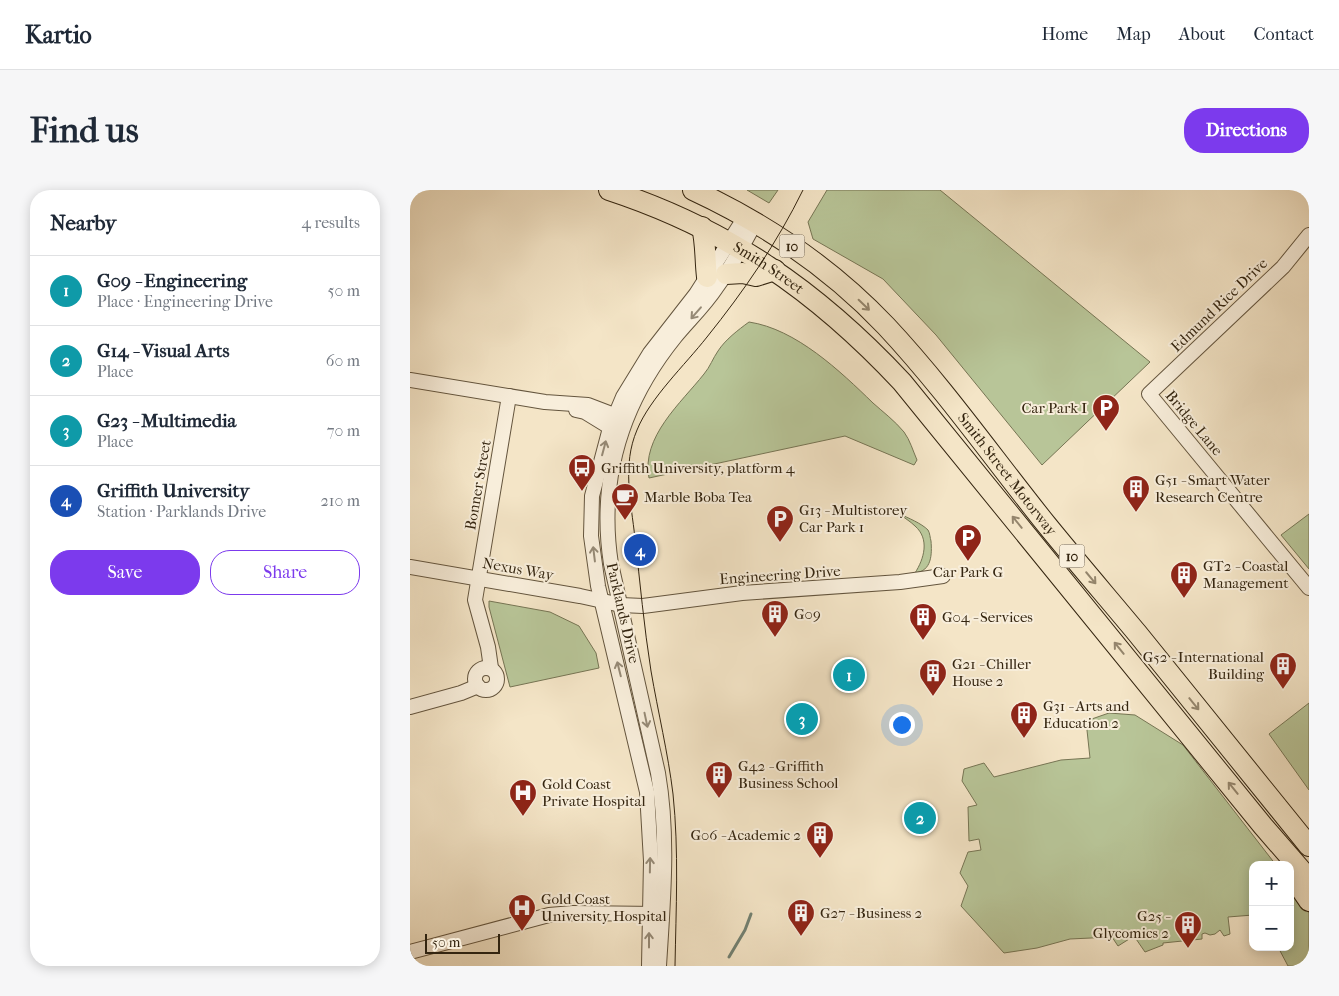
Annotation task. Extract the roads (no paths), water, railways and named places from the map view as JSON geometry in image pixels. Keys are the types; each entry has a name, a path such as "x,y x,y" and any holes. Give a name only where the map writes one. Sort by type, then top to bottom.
{"highway":[{"name":"Smith Street","path":"609,190 634,198 702,227 775,270 806,292 845,324 878,355 902,382"},
{"name":"Smith Street","path":"693,190 750,220 790,245 828,273"},
{"path":"702,227 706,244 705,261 716,275 743,273 756,276 775,270"},
{"name":"Smith Street Motorway","path":"828,273 885,325 911,354 1048,526 1309,846"},
{"name":"Smith Street Motorway","path":"902,382 1263,826 1309,879"},
{"path":"1263,826 1283,861"},
{"path":"1294,879 1309,901"}],"street":[{"name":"Parklands Drive","path":"659,966 647,792 598,586 593,552 591,508 594,487 620,417 661,356 708,298 716,275 750,220"},
{"name":"Edmund Rice Drive","path":"1149,394 1283,266 1309,235"},
{"path":"410,380 551,402 588,405 620,417"},
{"name":"Bridge Lane","path":"1149,394 1309,588"},
{"name":"Bonner Street","path":"410,707 461,693 478,686 489,690 495,686 498,679 491,668 488,648 476,604 478,579 509,396"},
{"path":"551,402 563,408 586,412 615,431"},
{"name":"Parklands Drive","path":"615,431 609,480 607,531 611,564 661,790 665,837 649,966"},
{"name":"Nexus Way","path":"410,567 580,596 620,605"},
{"name":"Engineering Drive","path":"620,605 656,605 742,593 900,582 943,576"},
{"path":"410,952 549,915 573,913 656,914"}],"waterway":[{"path":"729,957 745,930 751,914"}],"tram line":[{"path":"675,966 677,858 675,815 666,748 646,638 629,484 632,443 650,406 707,337 747,284 771,248 803,190"}],"place":[{"name":"Car Park I","path":"1106,432"},
{"name":"Griffith University, platform 4","path":"582,492"},
{"name":"G51 - Smart Water Research Centre","path":"1136,513"},
{"name":"Marble Boba Tea","path":"625,521"},
{"name":"G13 - Multistorey Car Park 1","path":"780,543"},
{"name":"Griffith University","path":"640,550"},
{"name":"Car Park G","path":"968,562"},
{"name":"GT2 - Coastal Management","path":"1184,599"},
{"name":"G09","path":"775,638"},
{"name":"G04 - Services","path":"923,641"},
{"name":"G09 - Engineering","path":"849,675"},
{"name":"G52 - International Building","path":"1283,690"},
{"name":"G21 - Chiller House 2","path":"933,697"},
{"name":"G23 - Multimedia","path":"802,719"},
{"name":"G31 - Arts and Education 2","path":"1024,739"},
{"name":"G42 - Griffith Business School","path":"719,799"},
{"name":"Gold Coast Private Hospital","path":"523,817"},
{"name":"G14 - Visual Arts","path":"920,818"},
{"name":"G06 - Academic 2","path":"820,859"},
{"name":"Gold Coast University Hospital","path":"522,932"},
{"name":"G27 - Business 2","path":"801,937"},
{"name":"G25 - Glycomics 2","path":"1188,949"}]}
